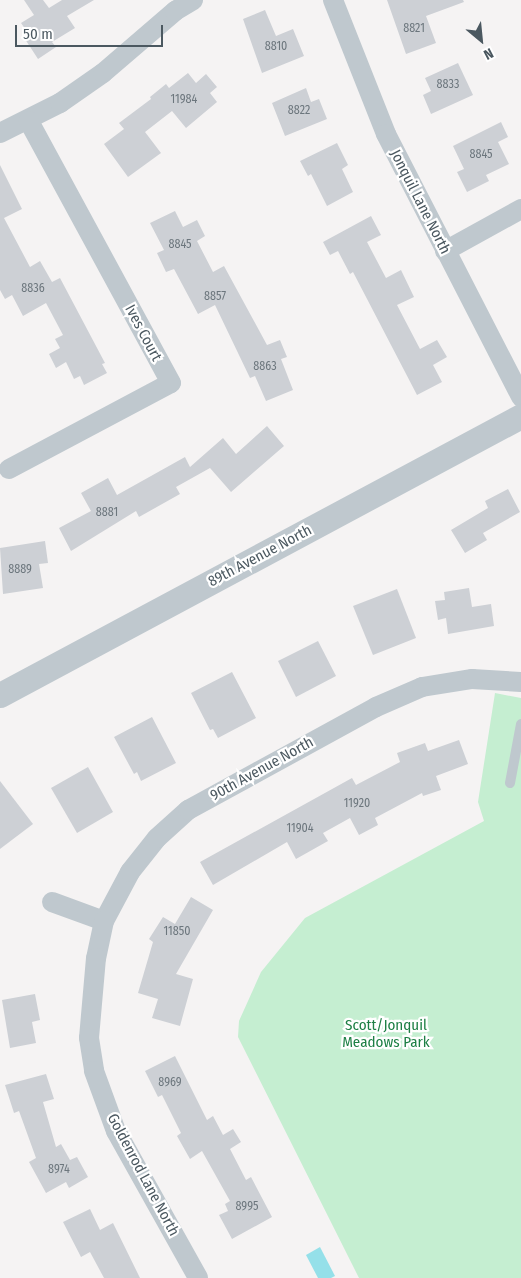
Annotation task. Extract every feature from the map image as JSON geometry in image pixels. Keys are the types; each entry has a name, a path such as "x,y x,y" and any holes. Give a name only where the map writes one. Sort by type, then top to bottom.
{"street":[{"path":"0,133 29,121 104,73 175,10 193,0"},
{"name":"Jonquil Lane North","path":"333,0 386,134 521,397"},
{"name":"Ives Court","path":"9,469 171,383 29,121"},
{"path":"445,251 521,209"},
{"name":"89th Avenue North","path":"0,695 521,416"},
{"name":"90th Avenue North","path":"104,921 130,872 156,838 188,810 376,707 422,687 472,679 521,682"},
{"path":"52,902 104,921"},
{"name":"Goldenrod Lane North","path":"104,921 96,958 89,1038 94,1071 116,1131 198,1278"}],"lane":[{"path":"510,783 521,724"}],"green space":[{"name":"Scott/Jonquil Meadows Park","path":"495,693 521,698 521,1278 359,1278 238,1037 239,1021 261,972 305,918 484,821 478,802"}],"water":[{"path":"320,1247 335,1276 331,1278 318,1278 306,1255"}],"building":[{"path":"24,0 43,0 49,8 62,0 94,0 67,16 75,28 52,42 56,47 38,59 23,36 28,33 21,23 34,15"},
{"path":"387,0 463,0 464,2 426,16 436,43 406,54"},
{"path":"265,10 276,36 293,29 304,56 262,73 243,19"},
{"path":"458,63 473,95 431,114 423,95 431,91 425,78"},
{"path":"188,73 196,83 206,74 217,87 210,93 217,102 186,128 172,111 145,132 161,153 128,177 104,144 124,129 119,123 151,99 150,97 166,84 169,88"},
{"path":"306,88 311,102 319,99 327,119 285,136 272,103"},
{"path":"501,122 508,137 498,142 509,164 486,175 489,181 467,192 457,172 464,169 453,146"},
{"path":"337,143 348,165 342,169 353,192 327,206 311,174 308,176 300,161"},
{"path":"0,165 22,209 4,218 30,267 40,261 52,282 60,278 105,363 102,364 107,373 84,385 80,376 74,379 66,362 56,368 49,354 60,348 55,339 63,335 46,303 23,316 12,295 5,299 0,290"},
{"path":"175,211 183,227 197,220 205,236 197,241 213,272 224,266 267,345 280,340 287,357 281,359 293,390 266,401 255,376 250,378 215,305 198,314 174,269 166,272 157,253 164,250 150,223"},
{"path":"371,216 381,235 367,242 386,278 401,270 414,297 397,305 420,349 437,340 447,357 433,365 442,382 417,395 353,272 350,274 338,251 330,255 323,242"},
{"path":"267,426 284,446 231,492 210,468 176,487 180,494 139,517 136,511 71,551 59,528 91,511 81,493 108,478 117,495 185,457 190,467 223,438 236,454"},
{"path":"508,489 520,512 483,533 487,540 465,553 451,530 488,508 485,501"},
{"path":"45,541 48,563 39,564 43,588 3,594 0,548"},
{"path":"469,588 472,607 491,604 494,626 448,634 446,618 438,620 435,601 445,600 444,592"},
{"path":"397,589 416,638 373,655 353,606"},
{"path":"318,641 336,676 296,697 278,661"},
{"path":"232,672 256,718 218,738 213,729 210,730 191,693"},
{"path":"152,717 176,763 141,781 137,772 134,774 114,737"},
{"path":"459,740 468,764 436,776 441,790 423,796 422,793 375,818 378,825 359,835 350,818 323,833 328,841 296,859 287,842 213,885 200,862 352,778 356,785 400,762 397,753 425,743 428,751"},
{"path":"88,767 113,812 77,833 51,788"},
{"path":"0,781 33,824 0,849"},
{"path":"191,897 213,910 176,974 193,979 180,1026 152,1018 158,999 138,993 153,942 149,939 163,917 175,924"},
{"path":"35,994 40,1020 32,1022 36,1043 10,1048 2,1000"},
{"path":"175,1056 207,1120 213,1116 223,1135 233,1129 241,1142 230,1149 246,1180 251,1177 272,1217 232,1239 219,1215 228,1211 225,1204 230,1201 202,1151 190,1159 177,1136 181,1133 162,1095 158,1097 145,1071"},
{"path":"46,1074 54,1099 43,1102 56,1147 61,1144 70,1160 77,1157 88,1177 69,1188 66,1182 46,1193 29,1162 36,1158 19,1111 14,1113 5,1085"},
{"path":"90,1209 100,1230 113,1223 140,1278 104,1278 90,1252 81,1257 63,1222"}]}
